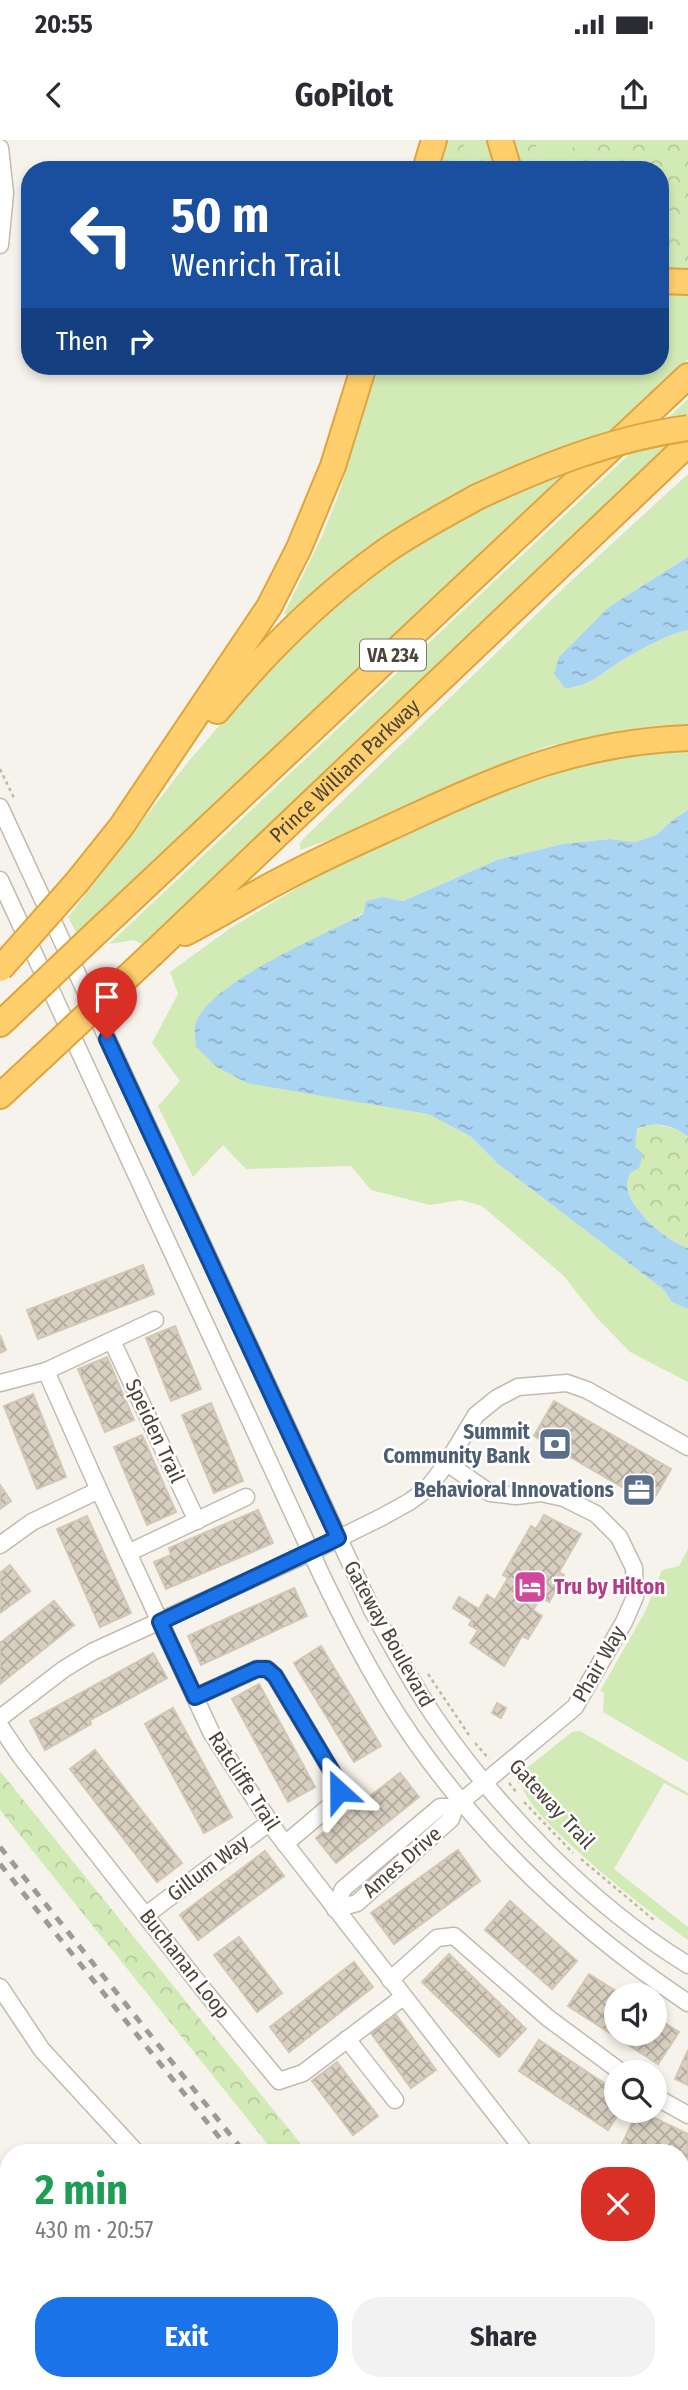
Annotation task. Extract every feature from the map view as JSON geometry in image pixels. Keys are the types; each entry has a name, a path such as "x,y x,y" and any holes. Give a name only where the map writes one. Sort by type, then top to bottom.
{"highway":[{"path":"428,161 435,140"},
{"path":"500,140 506,161"},
{"path":"669,281 688,282"},
{"path":"121,827 269,607 299,548 333,466 361,375"},
{"name":"VA 234","path":"8,1017 688,376"},
{"path":"0,969 77,882 237,686 289,632 379,556 477,497 529,472 570,457 688,428"},
{"name":"Prince William Parkway","path":"0,1096 688,444"},
{"path":"152,954 175,938 284,878 478,787 525,768 571,754 615,745 688,738"}],"street":[{"path":"0,148 5,193 5,217 0,245"},
{"name":"Gateway Boulevard","path":"0,807 372,1611 403,1667 435,1717 523,1826 569,1872 630,1924 688,1965"},
{"name":"Gateway Boulevard","path":"0,880 311,1552 357,1648 392,1706 458,1804 595,1935 639,1971 688,2003"},
{"path":"0,1383 46,1371 155,1320"},
{"name":"Speiden Trail","path":"112,1341 197,1521"},
{"name":"Ratcliffe Trail","path":"46,1371 211,1732 285,1844 519,2144"},
{"path":"0,1718 64,1668 92,1652 311,1552 409,1502 427,1489 447,1463 476,1415 518,1387 567,1383 587,1390 688,1447"},
{"name":"Phair Way","path":"447,1463 490,1493 516,1496 541,1493 564,1498 596,1514 619,1537 634,1568 635,1597 625,1622 575,1707 484,1780"},
{"path":"0,1545 32,1522 99,1490"},
{"path":"128,1553 246,1497"},
{"path":"195,1697 257,1669 267,1669 275,1676 337,1780 339,1791 331,1805 285,1844"},
{"name":"Buchanan Loop","path":"0,1726 21,1757 279,2081 303,2073 403,1997"},
{"path":"458,1804 484,1780"},
{"name":"Ames Drive","path":"335,1909 344,1889 440,1807 458,1804"},
{"name":"Gillum Way","path":"146,1914 270,1822"},
{"path":"390,1980 437,1938 454,1936 548,2018 605,2060"},
{"path":"0,1987 42,2050 129,2144"},
{"path":"347,2039 395,2100"},
{"path":"667,2103 688,2115"}],"path":[{"name":"Gateway Trail","path":"424,1667 472,1740 522,1800 576,1855 663,1928"}],"green space":[{"path":"448,140 464,140 465,161 442,161"},
{"path":"464,140 474,140 475,159 481,161 465,161"},
{"path":"474,140 490,140 496,161 481,161 471,157"},
{"path":"513,140 533,140 544,161 519,161"},
{"path":"533,140 582,140 569,157 571,161 544,161"},
{"path":"582,140 688,140 688,224 669,211 669,161 571,161 569,151"},
{"path":"669,212 688,224 688,238 669,234"},
{"path":"669,234 688,238 688,271 669,270"},
{"path":"669,293 688,294 688,359 77,934 68,917 188,762 262,676 334,606 409,551 454,523 337,575 288,615 284,614 323,534 338,496 376,375 669,375"},
{"path":"688,399 688,429 142,944 134,940 109,944"},
{"path":"688,474 688,557 609,607 573,688 592,680 654,643 688,630 688,724 629,729 548,746 490,768 358,830 300,850 300,843 304,838 570,582"},
{"path":"688,746 688,810 656,835 635,842 610,839 563,844 497,860 403,901 382,897 366,901 363,913 338,928 364,1103 428,1114 470,1136 497,1163 664,1290 672,1302 688,1309 688,1382 630,1352 596,1317 563,1275 482,1206 461,1200 430,1205 371,1190 351,1166 246,1169 223,1145 193,1177 158,1106 180,1081 152,1043 178,994 170,972 229,929 312,879 475,799 538,773 606,757"},
{"path":"647,1124 674,1129 688,1137 688,1248 670,1239 649,1222 628,1192 627,1183 637,1130"},
{"path":"688,1549 688,1762 603,1712 604,1692 600,1691 645,1612 662,1570 679,1566"},
{"path":"580,1731 688,1793 688,1796 664,1783 614,1869 688,1927 688,1940 594,1866 545,1819 529,1799 522,1784 517,1783 522,1772 572,1732"},
{"path":"0,1771 301,2144 268,2144 0,1810"}],"water":[{"path":"688,557 688,630 647,647 588,682 565,688 554,674 559,657 609,607"},
{"path":"688,810 688,1137 677,1129 663,1125 649,1125 637,1129 635,1147 643,1154 639,1168 630,1173 627,1184 633,1203 650,1223 670,1239 688,1248 688,1309 672,1302 664,1290 497,1163 470,1136 428,1114 247,1083 217,1067 196,1047 195,1025 204,1009 221,993 269,962 363,914 366,901 382,897 403,901 497,860 563,844 610,839 635,842 656,835"}],"building":[{"path":"143,1265 154,1294 38,1339 27,1310"},
{"path":"175,1326 201,1389 171,1401 146,1338"},
{"path":"0,1335 6,1350 0,1353"},
{"path":"107,1357 134,1420 105,1432 78,1369"},
{"path":"33,1394 66,1477 37,1489 4,1406"},
{"path":"554,1401 671,1469 651,1504 534,1436"},
{"path":"211,1403 243,1481 214,1493 182,1415"},
{"path":"142,1435 176,1512 147,1525 114,1447"},
{"path":"0,1485 11,1501 0,1509"},
{"path":"258,1510 273,1543 166,1589 154,1562 171,1555 169,1548"},
{"name":"Tru by Hilton","path":"544,1515 581,1534 559,1572 564,1575 549,1602 541,1597 533,1610 542,1616 528,1639 522,1636 504,1666 470,1643 478,1630 469,1625 472,1620 453,1608 459,1597 479,1609 487,1595 495,1600 508,1578 503,1575 531,1526 536,1529"},
{"path":"87,1516 131,1613 100,1627 57,1529"},
{"path":"10,1565 30,1591 0,1613 0,1573"},
{"path":"294,1588 307,1616 201,1665 188,1636"},
{"path":"54,1601 74,1625 0,1684 0,1643"},
{"path":"321,1646 381,1746 354,1762 294,1663"},
{"path":"153,1653 167,1678 90,1720 91,1724 45,1750 30,1721"},
{"path":"259,1684 315,1787 288,1802 232,1699"},
{"path":"497,1703 506,1708 501,1718 492,1713"},
{"path":"173,1708 232,1817 204,1833 145,1724"},
{"path":"95,1750 182,1863 157,1882 70,1769"},
{"path":"400,1773 419,1797 336,1863 316,1838"},
{"path":"458,1850 480,1881 394,1944 371,1913"},
{"path":"265,1851 284,1876 198,1940 180,1915"},
{"path":"510,1901 577,1961 552,1989 485,1930"},
{"path":"239,1937 282,1993 257,2012 214,1955"},
{"path":"449,1954 526,2029 499,2057 422,1982"},
{"path":"354,1962 373,1987 289,2052 270,2027"},
{"path":"589,1974 604,1984 604,2029 568,2006"},
{"path":"396,2015 436,2070 411,2088 371,2033"},
{"path":"667,2024 679,2032 661,2060 652,2060 630,2046 667,2046"},
{"path":"539,2040 604,2083 604,2123 613,2123 608,2130 519,2071"},
{"path":"688,2050 688,2085 675,2079"},
{"path":"337,2062 378,2116 353,2135 312,2081"},
{"path":"632,2123 665,2123 688,2134 688,2144 622,2144"}],"railway":[{"path":"0,1847 238,2144"},
{"path":"0,1864 225,2144"}],"place":[{"name":"Summit Community Bank","path":"555,1444"},
{"name":"Behavioral Innovations","path":"639,1490"},
{"name":"Tru by Hilton","path":"530,1587"}],"route":[{"path":"107,1039 338,1538 160,1622 195,1697 257,1669 267,1669 275,1676 337,1780 339,1791"}]}
